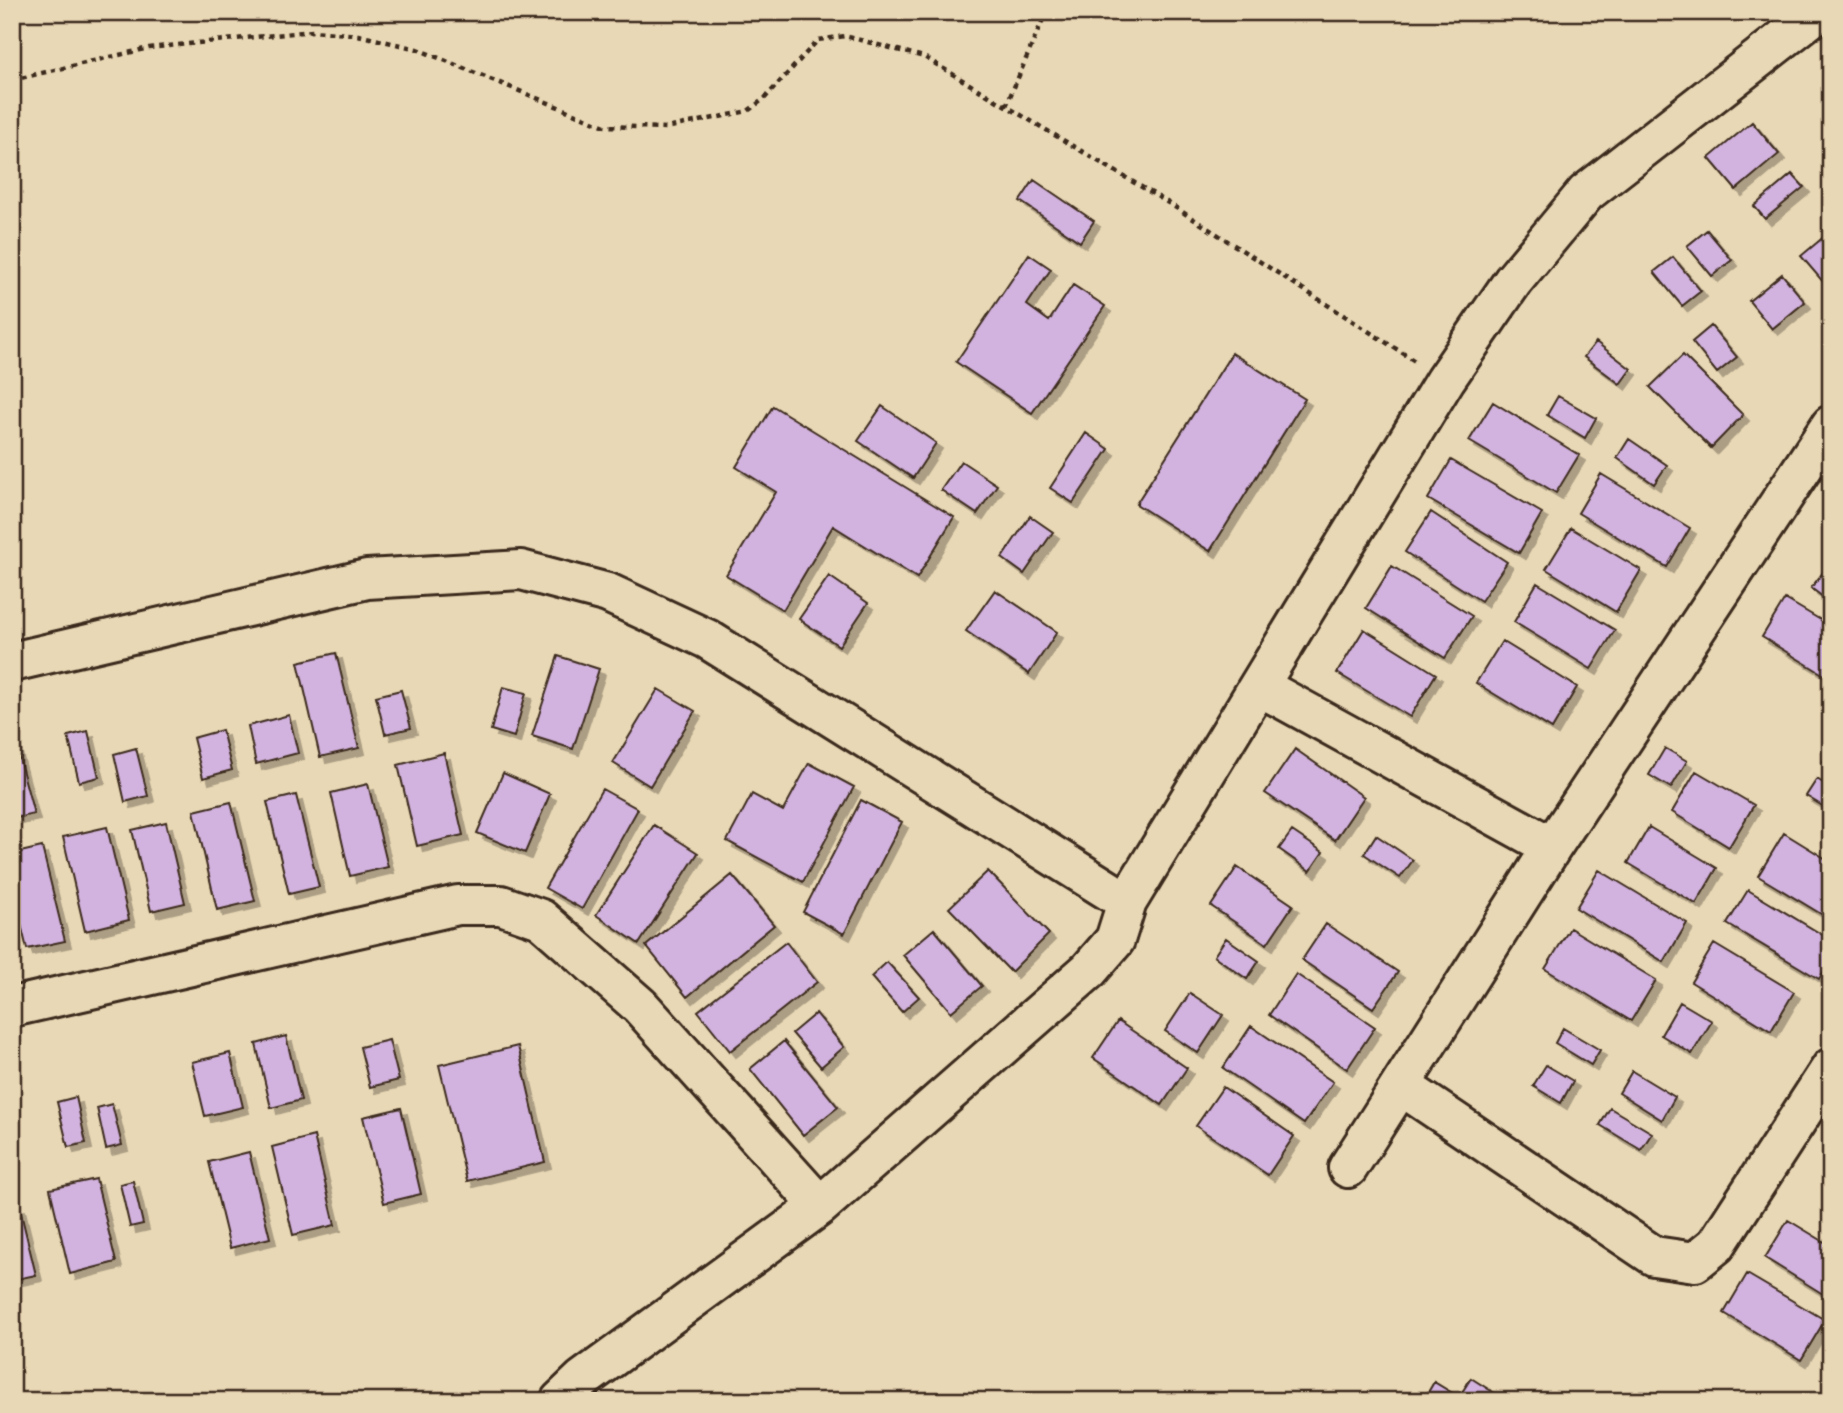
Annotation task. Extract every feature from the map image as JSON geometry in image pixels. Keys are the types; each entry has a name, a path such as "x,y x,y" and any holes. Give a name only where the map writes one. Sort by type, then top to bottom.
{"street":[{"path":"560,1401 594,1370 820,1206 1089,970 1115,940 1127,902 1445,380 1513,281 1586,193 1818,12"},
{"path":"1348,1168 1403,1087 1552,847 1831,425"},
{"path":"12,662 367,579 521,570 608,593 707,639 1127,902"},
{"path":"1259,686 1552,847"},
{"path":"12,1007 458,905 501,905 541,919 640,1006 820,1206"},
{"path":"1403,1087 1654,1256 1695,1262 1716,1245 1831,1068"}],"path":[{"path":"1006,106 1046,12"},
{"path":"12,80 149,47 313,31 358,34 417,49 605,126 666,128 748,111 765,98 818,40 845,36 924,57 1170,204 1445,380"}],"building":[{"path":"1752,122 1779,154 1736,190 1709,158"},
{"path":"1792,174 1804,187 1765,219 1754,206"},
{"path":"1034,180 1094,221 1080,242 1020,201"},
{"path":"1707,230 1732,260 1712,276 1687,246"},
{"path":"1831,231 1831,278 1824,283 1801,256"},
{"path":"1029,254 1051,269 1027,305 1049,321 1073,285 1105,306 1032,413 956,362"},
{"path":"1673,257 1701,291 1682,306 1654,272"},
{"path":"1782,274 1805,302 1772,329 1749,301"},
{"path":"1711,326 1737,357 1717,373 1692,342"},
{"path":"1596,342 1631,369 1620,384 1584,357"},
{"path":"1232,353 1305,399 1210,551 1136,504"},
{"path":"1683,355 1743,415 1711,448 1650,387"},
{"path":"1558,396 1596,418 1585,438 1547,415"},
{"path":"1493,402 1579,455 1556,493 1469,441"},
{"path":"773,406 954,517 917,578 833,526 783,610 726,575 776,492 736,467"},
{"path":"882,406 936,443 913,478 858,441"},
{"path":"1086,433 1109,449 1073,503 1050,488"},
{"path":"1629,439 1667,465 1654,484 1617,458"},
{"path":"1451,460 1542,513 1519,553 1428,499"},
{"path":"961,461 997,485 977,514 941,490"},
{"path":"1601,474 1690,528 1667,567 1578,513"},
{"path":"1431,512 1507,562 1481,601 1405,552"},
{"path":"1030,516 1053,532 1024,574 1002,558"},
{"path":"1571,528 1641,570 1616,612 1546,569"},
{"path":"1831,562 1831,603 1811,588"},
{"path":"1392,566 1472,616 1445,658 1366,608"},
{"path":"829,576 868,603 839,646 799,619"},
{"path":"1537,583 1615,630 1591,669 1514,622"},
{"path":"995,590 1057,632 1029,674 966,631"},
{"path":"1785,599 1831,626 1831,679 1762,637"},
{"path":"1364,629 1436,674 1410,717 1337,673"},
{"path":"1502,641 1577,687 1552,729 1476,683"},
{"path":"336,653 359,748 320,757 298,662"},
{"path":"558,656 599,669 573,749 532,736"},
{"path":"503,687 526,693 514,737 491,730"},
{"path":"658,689 695,711 650,786 613,763"},
{"path":"401,690 411,728 385,734 376,696"},
{"path":"289,715 298,753 256,764 248,726"},
{"path":"222,730 232,770 203,778 193,738"},
{"path":"88,731 99,777 79,782 68,736"},
{"path":"12,732 34,814 12,819"},
{"path":"136,748 148,796 125,802 114,754"},
{"path":"1665,748 1687,761 1671,788 1649,775"},
{"path":"1295,749 1364,797 1335,840 1265,793"},
{"path":"1831,749 1831,767 1823,762"},
{"path":"444,753 463,835 417,846 398,765"},
{"path":"809,763 854,787 803,882 727,841 752,794 783,811"},
{"path":"1696,771 1754,805 1729,847 1672,812"},
{"path":"503,773 550,794 525,853 477,833"},
{"path":"1817,779 1831,788 1831,811 1806,796"},
{"path":"368,784 388,867 350,876 331,793"},
{"path":"602,789 638,809 582,909 545,888"},
{"path":"296,795 319,887 289,894 267,802"},
{"path":"861,800 902,822 844,934 803,912"},
{"path":"231,802 255,901 217,910 194,811"},
{"path":"166,822 185,903 151,911 132,830"},
{"path":"654,825 698,853 639,944 596,915"},
{"path":"107,827 129,920 85,931 63,837"},
{"path":"1649,827 1717,868 1696,904 1628,863"},
{"path":"1292,831 1323,852 1310,871 1279,849"},
{"path":"1784,833 1831,862 1831,920 1758,876"},
{"path":"1376,835 1413,860 1400,878 1364,854"},
{"path":"42,847 65,941 27,949 12,888 12,854"},
{"path":"1237,867 1293,905 1267,944 1211,906"},
{"path":"1599,870 1687,923 1664,962 1576,908"},
{"path":"988,871 1049,934 1011,972 949,908"},
{"path":"732,875 774,925 687,997 646,946"},
{"path":"1748,890 1831,940 1831,960 1819,979 1727,924"},
{"path":"1326,924 1398,972 1373,1008 1302,960"},
{"path":"1570,928 1656,980 1631,1021 1545,969"},
{"path":"934,929 982,986 951,1012 903,955"},
{"path":"1226,938 1259,961 1247,979 1214,956"},
{"path":"786,942 817,982 730,1051 698,1011"},
{"path":"1714,944 1794,992 1771,1031 1691,982"},
{"path":"887,962 919,997 902,1012 871,977"},
{"path":"1296,974 1375,1027 1347,1069 1269,1015"},
{"path":"1190,993 1223,1015 1198,1053 1165,1031"},
{"path":"1680,1002 1712,1021 1692,1054 1661,1035"},
{"path":"816,1013 844,1047 821,1067 792,1033"},
{"path":"1118,1021 1187,1068 1162,1105 1093,1058"},
{"path":"1251,1026 1333,1082 1304,1124 1223,1068"},
{"path":"1563,1028 1600,1050 1591,1065 1555,1043"},
{"path":"286,1036 301,1100 271,1108 256,1044"},
{"path":"389,1040 399,1080 370,1087 360,1047"},
{"path":"784,1041 838,1107 803,1135 750,1069"},
{"path":"518,1046 545,1162 467,1181 439,1065"},
{"path":"230,1053 243,1107 205,1116 192,1062"},
{"path":"1546,1065 1573,1081 1561,1103 1533,1086"},
{"path":"1632,1071 1675,1097 1662,1120 1619,1093"},
{"path":"1223,1087 1294,1136 1268,1175 1196,1126"},
{"path":"76,1097 86,1143 68,1147 57,1102"},
{"path":"112,1104 122,1145 106,1149 97,1108"},
{"path":"401,1108 421,1194 384,1203 363,1117"},
{"path":"1610,1108 1652,1133 1641,1150 1600,1125"},
{"path":"314,1136 335,1225 293,1235 272,1147"},
{"path":"249,1152 270,1238 230,1248 209,1162"},
{"path":"96,1179 116,1262 70,1274 50,1189"},
{"path":"133,1181 143,1224 130,1227 120,1184"},
{"path":"19,1205 36,1275 12,1280 12,1206"},
{"path":"1788,1220 1831,1246 1831,1299 1765,1258"},
{"path":"1747,1274 1825,1320 1801,1360 1724,1313"},
{"path":"1471,1378 1507,1401 1423,1401 1434,1382 1459,1397"}]}
